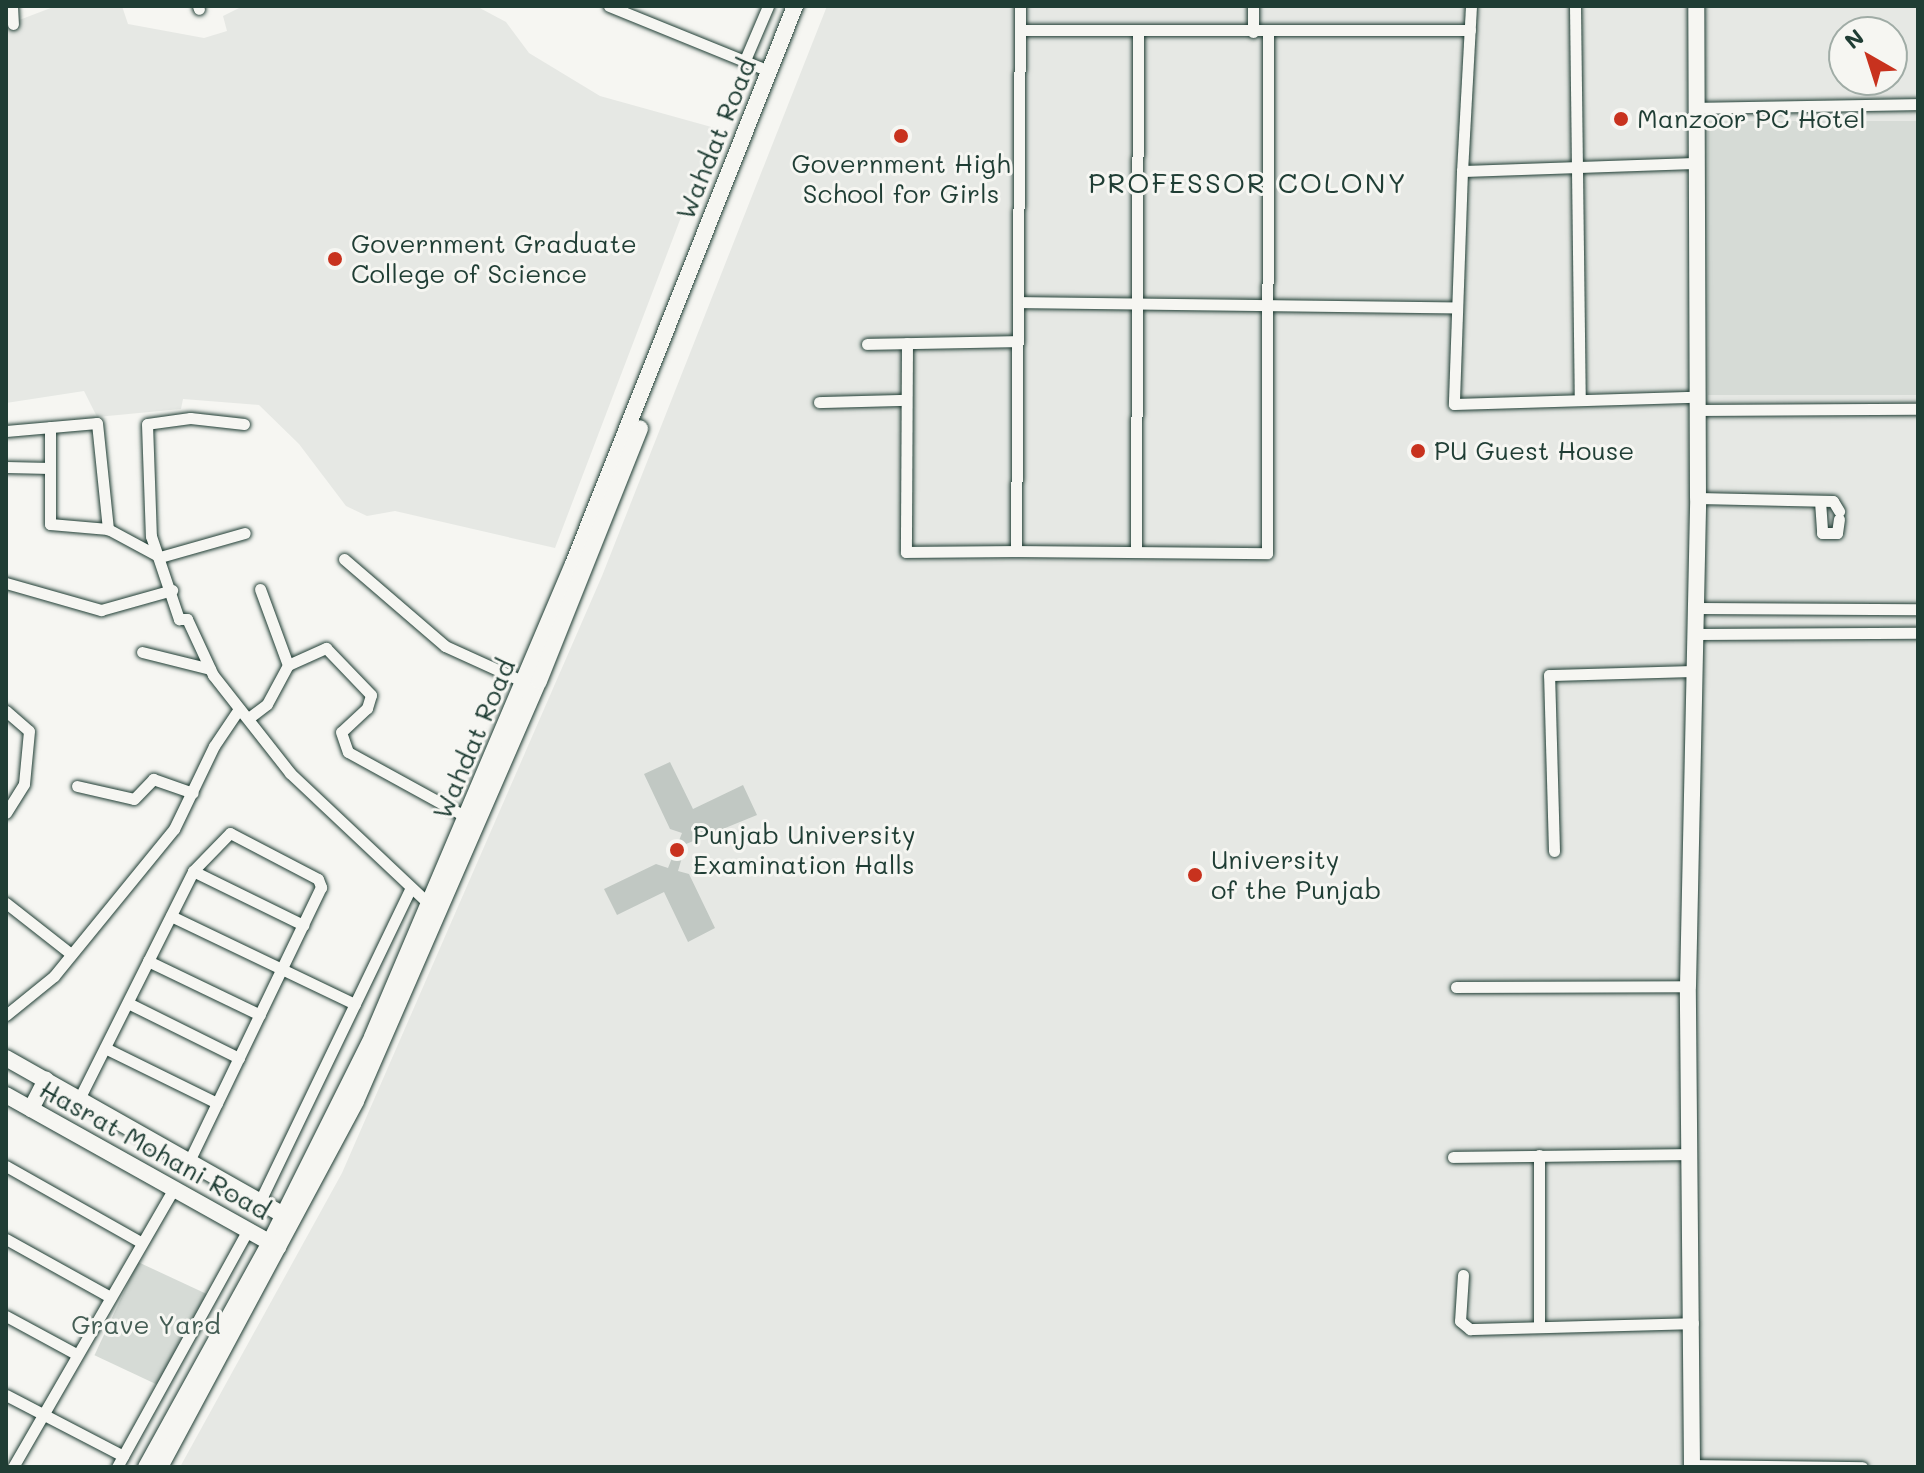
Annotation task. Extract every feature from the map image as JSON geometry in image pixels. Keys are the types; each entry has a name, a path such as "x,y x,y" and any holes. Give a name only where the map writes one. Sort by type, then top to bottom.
{"main road":[{"name":"Wahdat Road","path":"435,908 466,817 524,682 795,6"},
{"name":"Wahdat Road","path":"160,1467 275,1245 539,681 805,6"},
{"path":"1692,1466 1688,986 1697,634 1696,6"},
{"path":"6,1058 288,1218"},
{"path":"31,1109 46,1080"},
{"name":"Hasrat Mohani Road","path":"6,1095 275,1245"},
{"name":"Wahdat Road","path":"146,1467 275,1245"}],"street":[{"path":"12,6 13,24"},
{"path":"609,6 637,11 769,71"},
{"path":"745,60 768,6"},
{"path":"1016,551 1020,6"},
{"path":"1253,6 1253,32"},
{"path":"1471,6 1454,307 1454,404 1580,400 1918,409"},
{"path":"1575,6 1580,400"},
{"path":"1020,30 1470,30"},
{"path":"1136,552 1141,305 1138,31"},
{"path":"907,343 903,400 906,552 1267,553 1271,308 1268,32"},
{"path":"1695,108 1918,104"},
{"path":"1462,171 1696,163"},
{"path":"1018,302 1271,308 1454,307"},
{"path":"867,344 1018,341"},
{"path":"819,402 903,400"},
{"path":"244,424 190,418 147,424 151,536 172,590 179,619 187,619 210,669 239,709 250,717 290,773 409,891 435,908"},
{"path":"6,431 97,423 108,529"},
{"path":"50,427 50,524 108,529 160,557 245,533"},
{"path":"6,467 50,468"},
{"path":"1698,498 1836,501 1839,515 1837,533 1820,531 1820,501"},
{"path":"344,559 445,646 524,682"},
{"path":"6,583 101,610 172,590"},
{"path":"260,589 288,665"},
{"path":"1696,608 1918,609"},
{"path":"1697,634 1918,633"},
{"path":"250,717 267,704 288,665 313,650 333,654 371,695 367,708 341,732 348,752 466,817"},
{"path":"142,652 210,669"},
{"path":"1554,851 1549,675 1696,671"},
{"path":"6,1015 71,954 174,829 239,709"},
{"path":"6,711 29,731 24,784 6,813"},
{"path":"77,786 134,799 153,779 193,793"},
{"path":"79,1099 193,871 230,833 318,879 321,887 189,1161"},
{"path":"193,871 303,925"},
{"path":"260,1201 409,891"},
{"path":"6,903 71,954"},
{"path":"171,916 355,1004"},
{"path":"148,961 260,1015"},
{"path":"1456,987 1688,986"},
{"path":"128,1003 239,1058"},
{"path":"105,1048 217,1103"},
{"path":"1453,1157 1691,1154"},
{"path":"1539,1155 1539,1323"},
{"path":"6,1166 142,1243"},
{"path":"13,1467 174,1188"},
{"path":"6,1395 120,1461 248,1230"},
{"path":"6,1239 110,1297"},
{"path":"1463,1275 1463,1326 1693,1323"},
{"path":"6,1316 76,1354"},
{"path":"1692,1466 1862,1467"}],"shaded area":[{"name":"Government Graduate College of Science","path":"56,6 122,6 128,24 204,38 227,31 223,16 243,6 476,6 506,22 529,53 600,96 715,128 555,548 395,511 367,516 346,506 299,444 259,405 183,399 181,409 97,417 84,391 6,403 6,25"},
{"name":"University of the Punjab","path":"827,6 1918,6 1918,1467 180,1467 342,1173 602,576"}],"green space":[{"path":"1708,121 1918,121 1918,395 1708,395"},
{"name":"Grave Yard","path":"138,1262 208,1295 164,1388 94,1355"}],"building":[{"path":"670,762 693,809 743,785 757,815 686,844 678,871 689,874 715,928 688,942 664,892 617,915 604,889 656,864 668,868 682,833 670,829 644,774"}],"place":[{"name":"Manzoor PC Hotel","path":"1621,119"},
{"name":"Government High School for Girls","path":"901,136"},
{"name":"Government Graduate College of Science","path":"335,259"},
{"name":"PU Guest House","path":"1418,451"},
{"name":"Punjab University Examination Halls","path":"677,850"},
{"name":"University of the Punjab","path":"1195,875"}],"district":[{"name":"PROFESSOR COLONY","path":"1248,182"}]}
